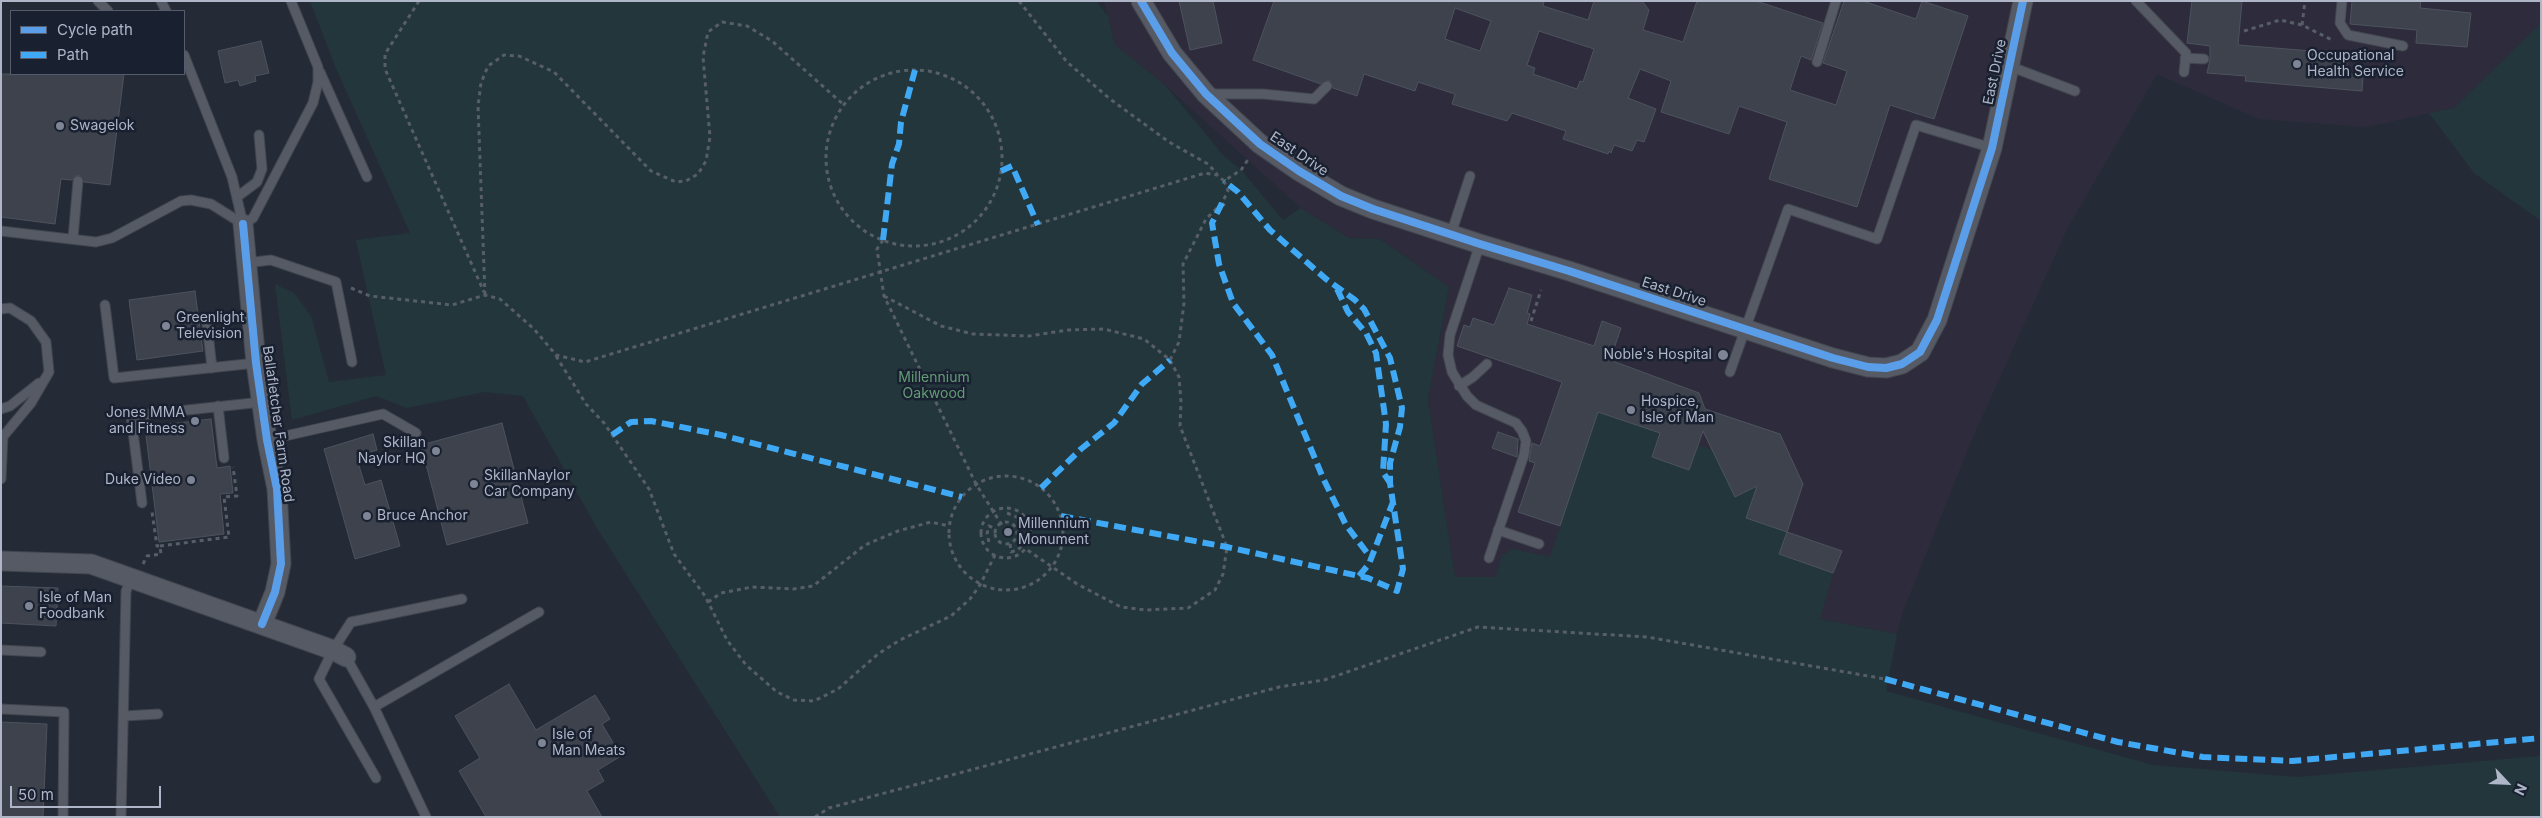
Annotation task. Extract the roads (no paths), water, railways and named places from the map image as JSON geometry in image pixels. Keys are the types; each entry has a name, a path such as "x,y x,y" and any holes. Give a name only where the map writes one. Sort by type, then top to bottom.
{"street":[{"name":"East Drive","path":"1141,1 1172,53 1206,94 1260,144 1342,196 1373,209 1480,244 1868,367 1886,368 1902,364 1920,352 1937,320 1992,148 2023,1"},
{"name":"Ballafletcher Farm Road","path":"243,224 256,363 267,440 277,489 280,564 275,592 262,624"},
{"path":"1,561 91,564 339,653"}],"lane":[{"path":"98,1 107,10"},
{"path":"290,1 367,177"},
{"path":"1817,62 1836,1"},
{"path":"2136,1 2186,53 2184,72"},
{"path":"2342,1 2340,23 2348,35 2403,46"},
{"name":"Ballafletcher Farm Road","path":"185,58 232,176 243,224"},
{"path":"2185,58 2204,59"},
{"path":"2009,66 2075,91"},
{"path":"1,231 96,242 112,238 181,201 191,200 211,204 243,224 253,218 313,103 318,82 318,67"},
{"path":"1206,94 1263,94 1314,99 1327,86"},
{"path":"1730,372 1788,209 1877,239 1916,125 1992,148"},
{"path":"237,197 256,182 262,169 259,135"},
{"path":"1451,234 1470,176"},
{"path":"73,238 78,181"},
{"path":"1480,244 1450,335 1448,355 1459,386 1476,405 1516,424 1526,440 1524,455 1489,558"},
{"path":"246,263 271,260 336,282 352,362"},
{"path":"105,304 114,378 256,363"},
{"path":"1,309 10,308 31,322 46,342 49,372 31,403 2,436 1,479"},
{"path":"207,324 212,368"},
{"path":"1459,386 1487,364"},
{"path":"1,409 10,406 29,393 49,372"},
{"path":"142,503 132,416 262,402"},
{"path":"218,406 224,458"},
{"name":"Ballafletcher Farm Road","path":"267,440 383,414 416,433"},
{"path":"1498,530 1539,544"},
{"path":"122,817 126,591 131,578"},
{"path":"376,778 319,679 339,653 352,622 462,599"},
{"path":"374,706 539,612"},
{"path":"1,650 41,652"},
{"path":"339,653 374,706 426,817"},
{"path":"1,710 64,712 63,817"},
{"path":"124,716 158,714"}],"place":[{"name":"Occupational Health Service","path":"2297,64"},
{"name":"Swagelok","path":"60,126"},
{"name":"Greenlight Television","path":"166,326"},
{"name":"Noble's Hospital","path":"1723,355"},
{"name":"Hospice, Isle of Man","path":"1631,410"},
{"name":"Jones MMA and Fitness","path":"195,421"},
{"name":"Skillan Naylor HQ","path":"436,451"},
{"name":"Duke Video","path":"191,480"},
{"name":"SkillanNaylor Car Company","path":"474,484"},
{"name":"Bruce Anchor","path":"367,516"},
{"name":"Millennium Monument","path":"1008,532"},
{"name":"Isle of Man Foodbank","path":"29,606"},
{"name":"Isle of Man Meats","path":"542,743"}],"park label":[{"name":"Millennium Oakwood","path":"934,386"}]}
